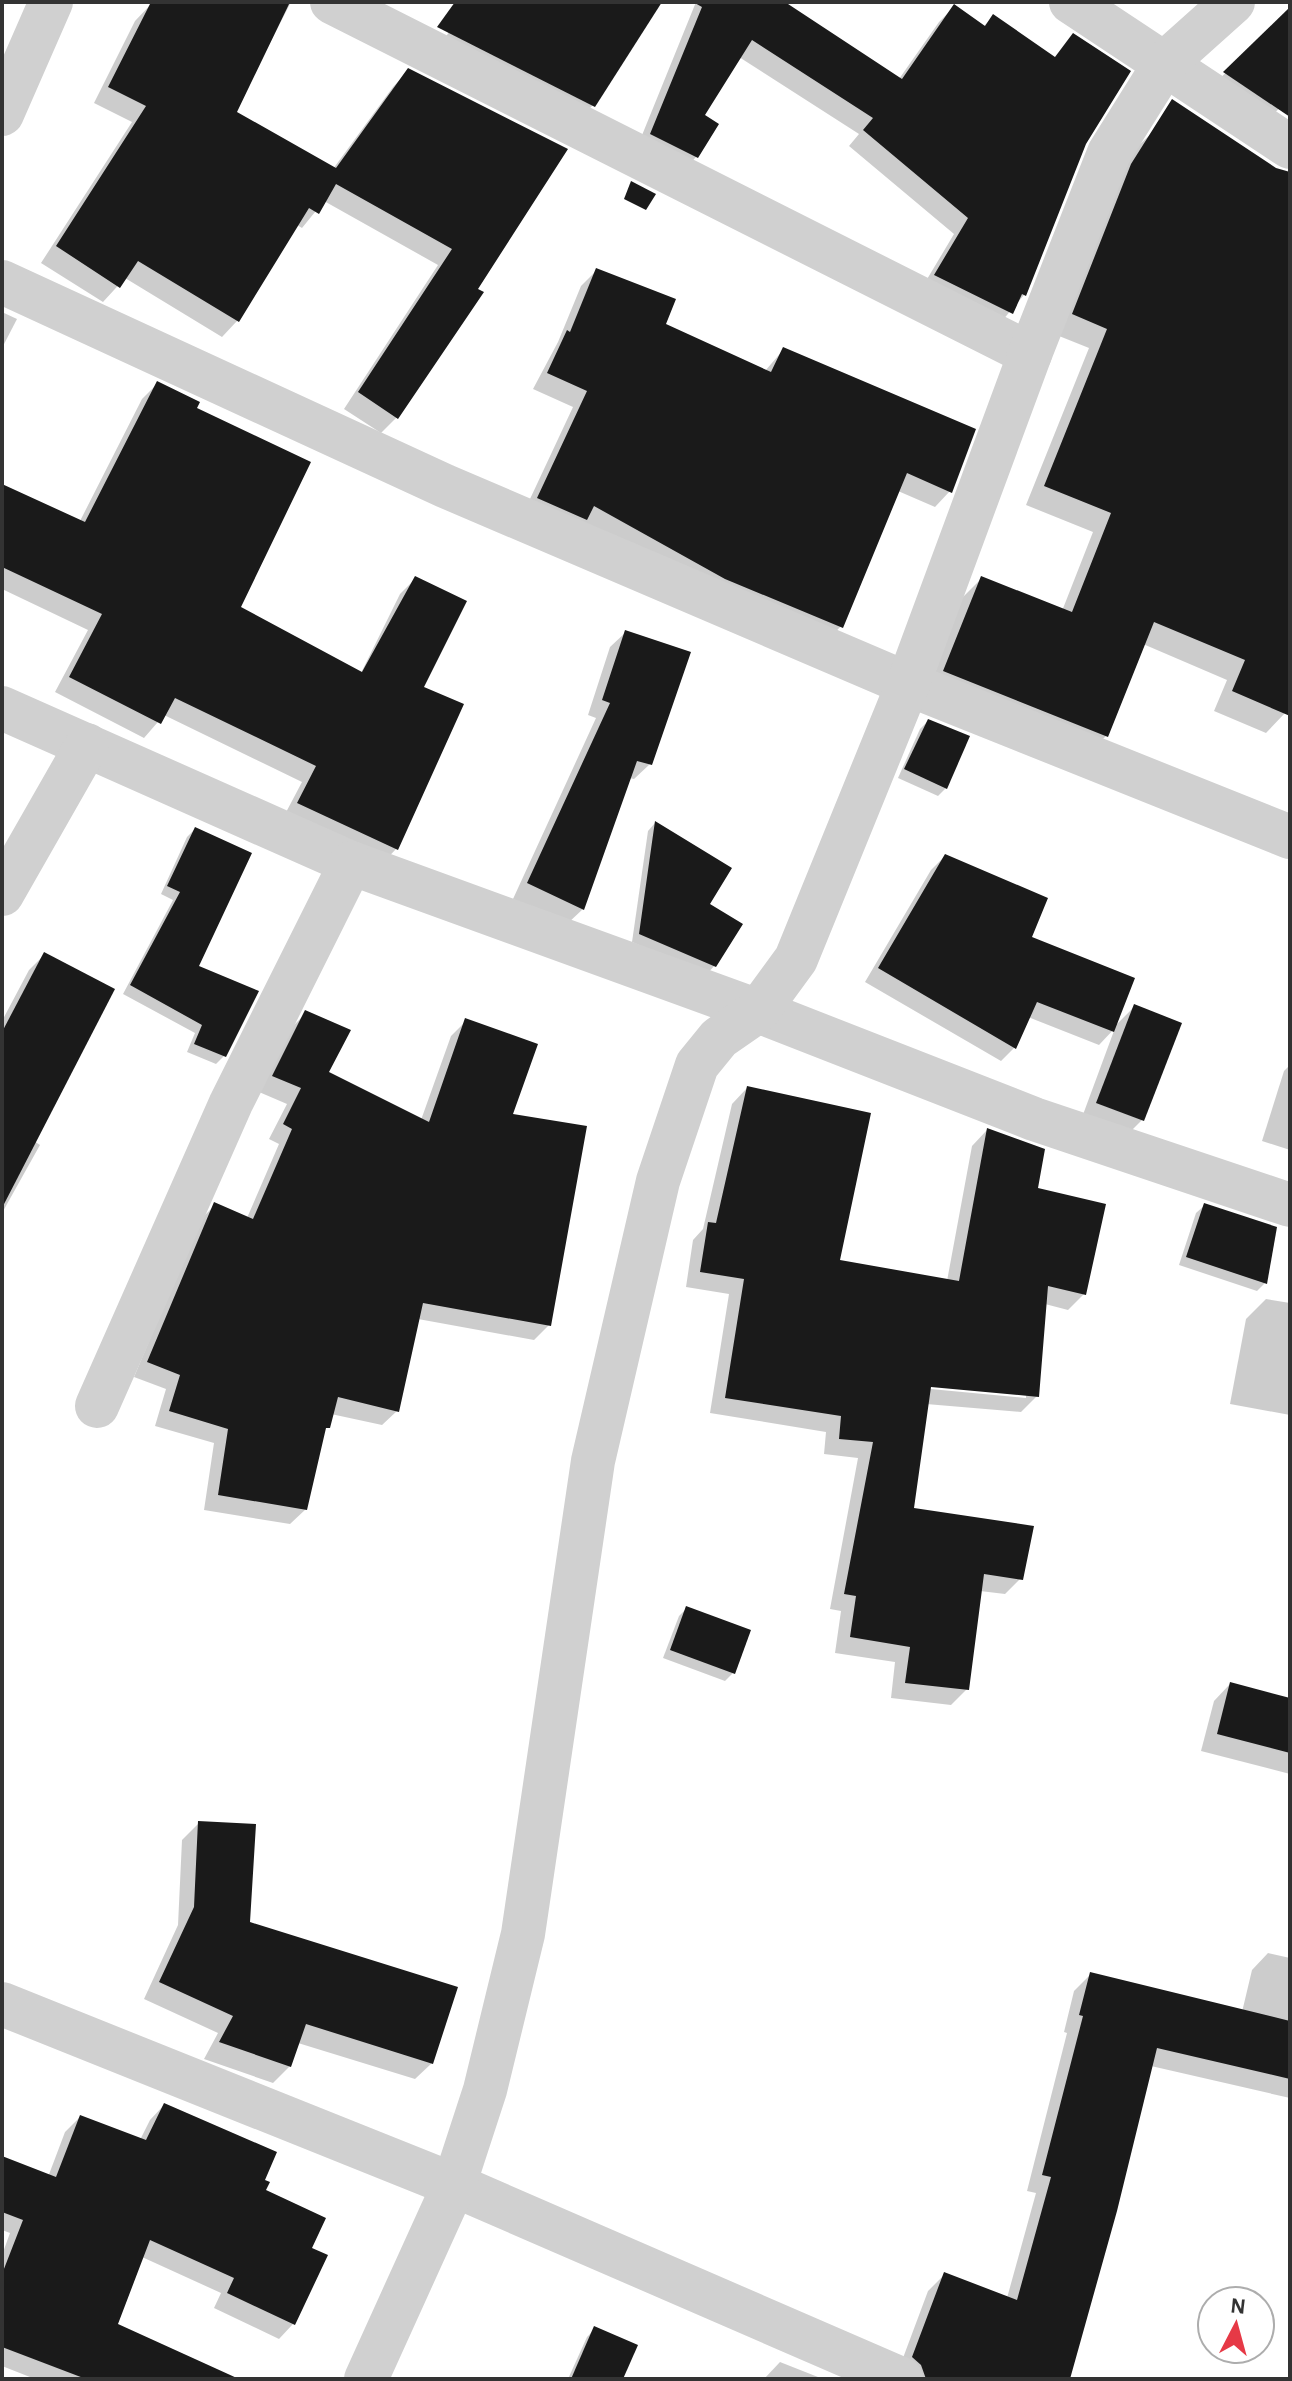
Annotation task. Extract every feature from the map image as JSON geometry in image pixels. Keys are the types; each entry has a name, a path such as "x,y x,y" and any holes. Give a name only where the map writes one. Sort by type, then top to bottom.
{"street":[{"path":"2,114 51,2"},
{"path":"332,2 1030,354"},
{"path":"1071,2 1166,62 1290,147"},
{"path":"366,2379 454,2185 485,2090 523,1934 593,1461 658,1181 697,1065 719,1038 758,1011 796,959 908,684 1030,354 1109,153 1166,62 1233,2"},
{"path":"2,282 445,486 908,684 1290,837"},
{"path":"2,708 351,863 758,1011 1034,1119 1290,1205"},
{"path":"2,894 87,745"},
{"path":"97,1406 231,1103 351,863"},
{"path":"2,2004 454,2185 901,2379"}],"building":[{"path":"151,2 290,2 237,112 336,168 408,68 568,149 478,289 484,292 398,419 358,392 452,249 336,184 319,214 309,208 239,322 138,261 120,288 56,246 146,106 108,87"},
{"path":"455,2 662,2 595,107 437,27"},
{"path":"693,2 785,2 902,79 954,4 985,26 993,14 1055,57 1073,33 1131,71 1086,144 1026,296 1022,294 1013,314 934,275 968,218 863,130 873,118 752,40 705,115 719,124 698,158 650,134 702,7"},
{"path":"1290,7 1290,117 1223,72"},
{"path":"1172,99 1276,168 1290,172 1290,716 1232,691 1245,660 1154,622 1108,737 943,671 981,576 1072,612 1111,513 1044,486 1107,329 1072,314 1131,164"},
{"path":"631,181 656,194 646,210 624,199"},
{"path":"596,268 676,299 666,324 771,372 783,347 976,429 952,493 907,473 843,628 725,579 594,506 587,520 537,498 587,391 547,373 567,330 570,332"},
{"path":"157,381 200,402 197,408 311,462 241,607 362,672 415,576 467,601 424,687 464,704 398,850 297,803 316,766 175,698 161,724 69,677 102,614 2,567 2,484 85,522"},
{"path":"625,630 691,652 652,765 637,761 584,910 527,883 610,703 602,700"},
{"path":"928,719 970,736 947,789 904,769"},
{"path":"655,821 732,868 710,904 743,924 716,967 639,934"},
{"path":"195,827 252,853 199,966 259,991 226,1057 194,1044 202,1025 130,985 180,892 167,886"},
{"path":"945,854 1048,898 1032,937 1135,978 1114,1032 1037,1002 1016,1049 878,968"},
{"path":"44,952 115,989 2,1208 2,1032"},
{"path":"1134,1004 1182,1023 1144,1121 1096,1103"},
{"path":"305,1010 351,1030 329,1072 429,1122 465,1018 538,1044 513,1114 587,1126 551,1326 423,1303 399,1412 338,1397 330,1428 326,1428 307,1510 218,1495 228,1429 169,1411 180,1375 147,1362 214,1202 253,1219 292,1129 283,1124 301,1088 272,1076"},
{"path":"747,1086 871,1113 840,1260 959,1281 987,1128 1045,1149 1038,1188 1106,1204 1086,1295 1048,1286 1039,1397 931,1387 914,1508 1034,1526 1023,1580 984,1574 969,1690 905,1683 910,1647 850,1637 856,1596 844,1594 873,1442 839,1439 841,1416 725,1398 744,1279 700,1272 708,1222 716,1223"},
{"path":"1204,1203 1277,1227 1267,1284 1186,1257"},
{"path":"686,1606 751,1630 735,1674 670,1650"},
{"path":"1230,1682 1290,1698 1290,1753 1217,1734"},
{"path":"198,1821 256,1824 250,1922 458,1987 433,2064 306,2024 291,2067 219,2042 233,2016 159,1982 194,1907"},
{"path":"1090,1972 1290,2021 1290,2079 1157,2048 1117,2211 1070,2379 926,2379 921,2365 912,2357 944,2272 1017,2300 1051,2177 1042,2175 1083,2016 1079,2015"},
{"path":"164,2103 277,2152 265,2180 270,2182 266,2190 326,2218 312,2248 328,2255 295,2325 227,2293 234,2278 150,2240 118,2324 239,2379 86,2379 2,2347 2,2274 23,2220 2,2212 2,2156 56,2177 80,2115 146,2140"},
{"path":"594,2326 638,2345 623,2379 571,2379"}]}
